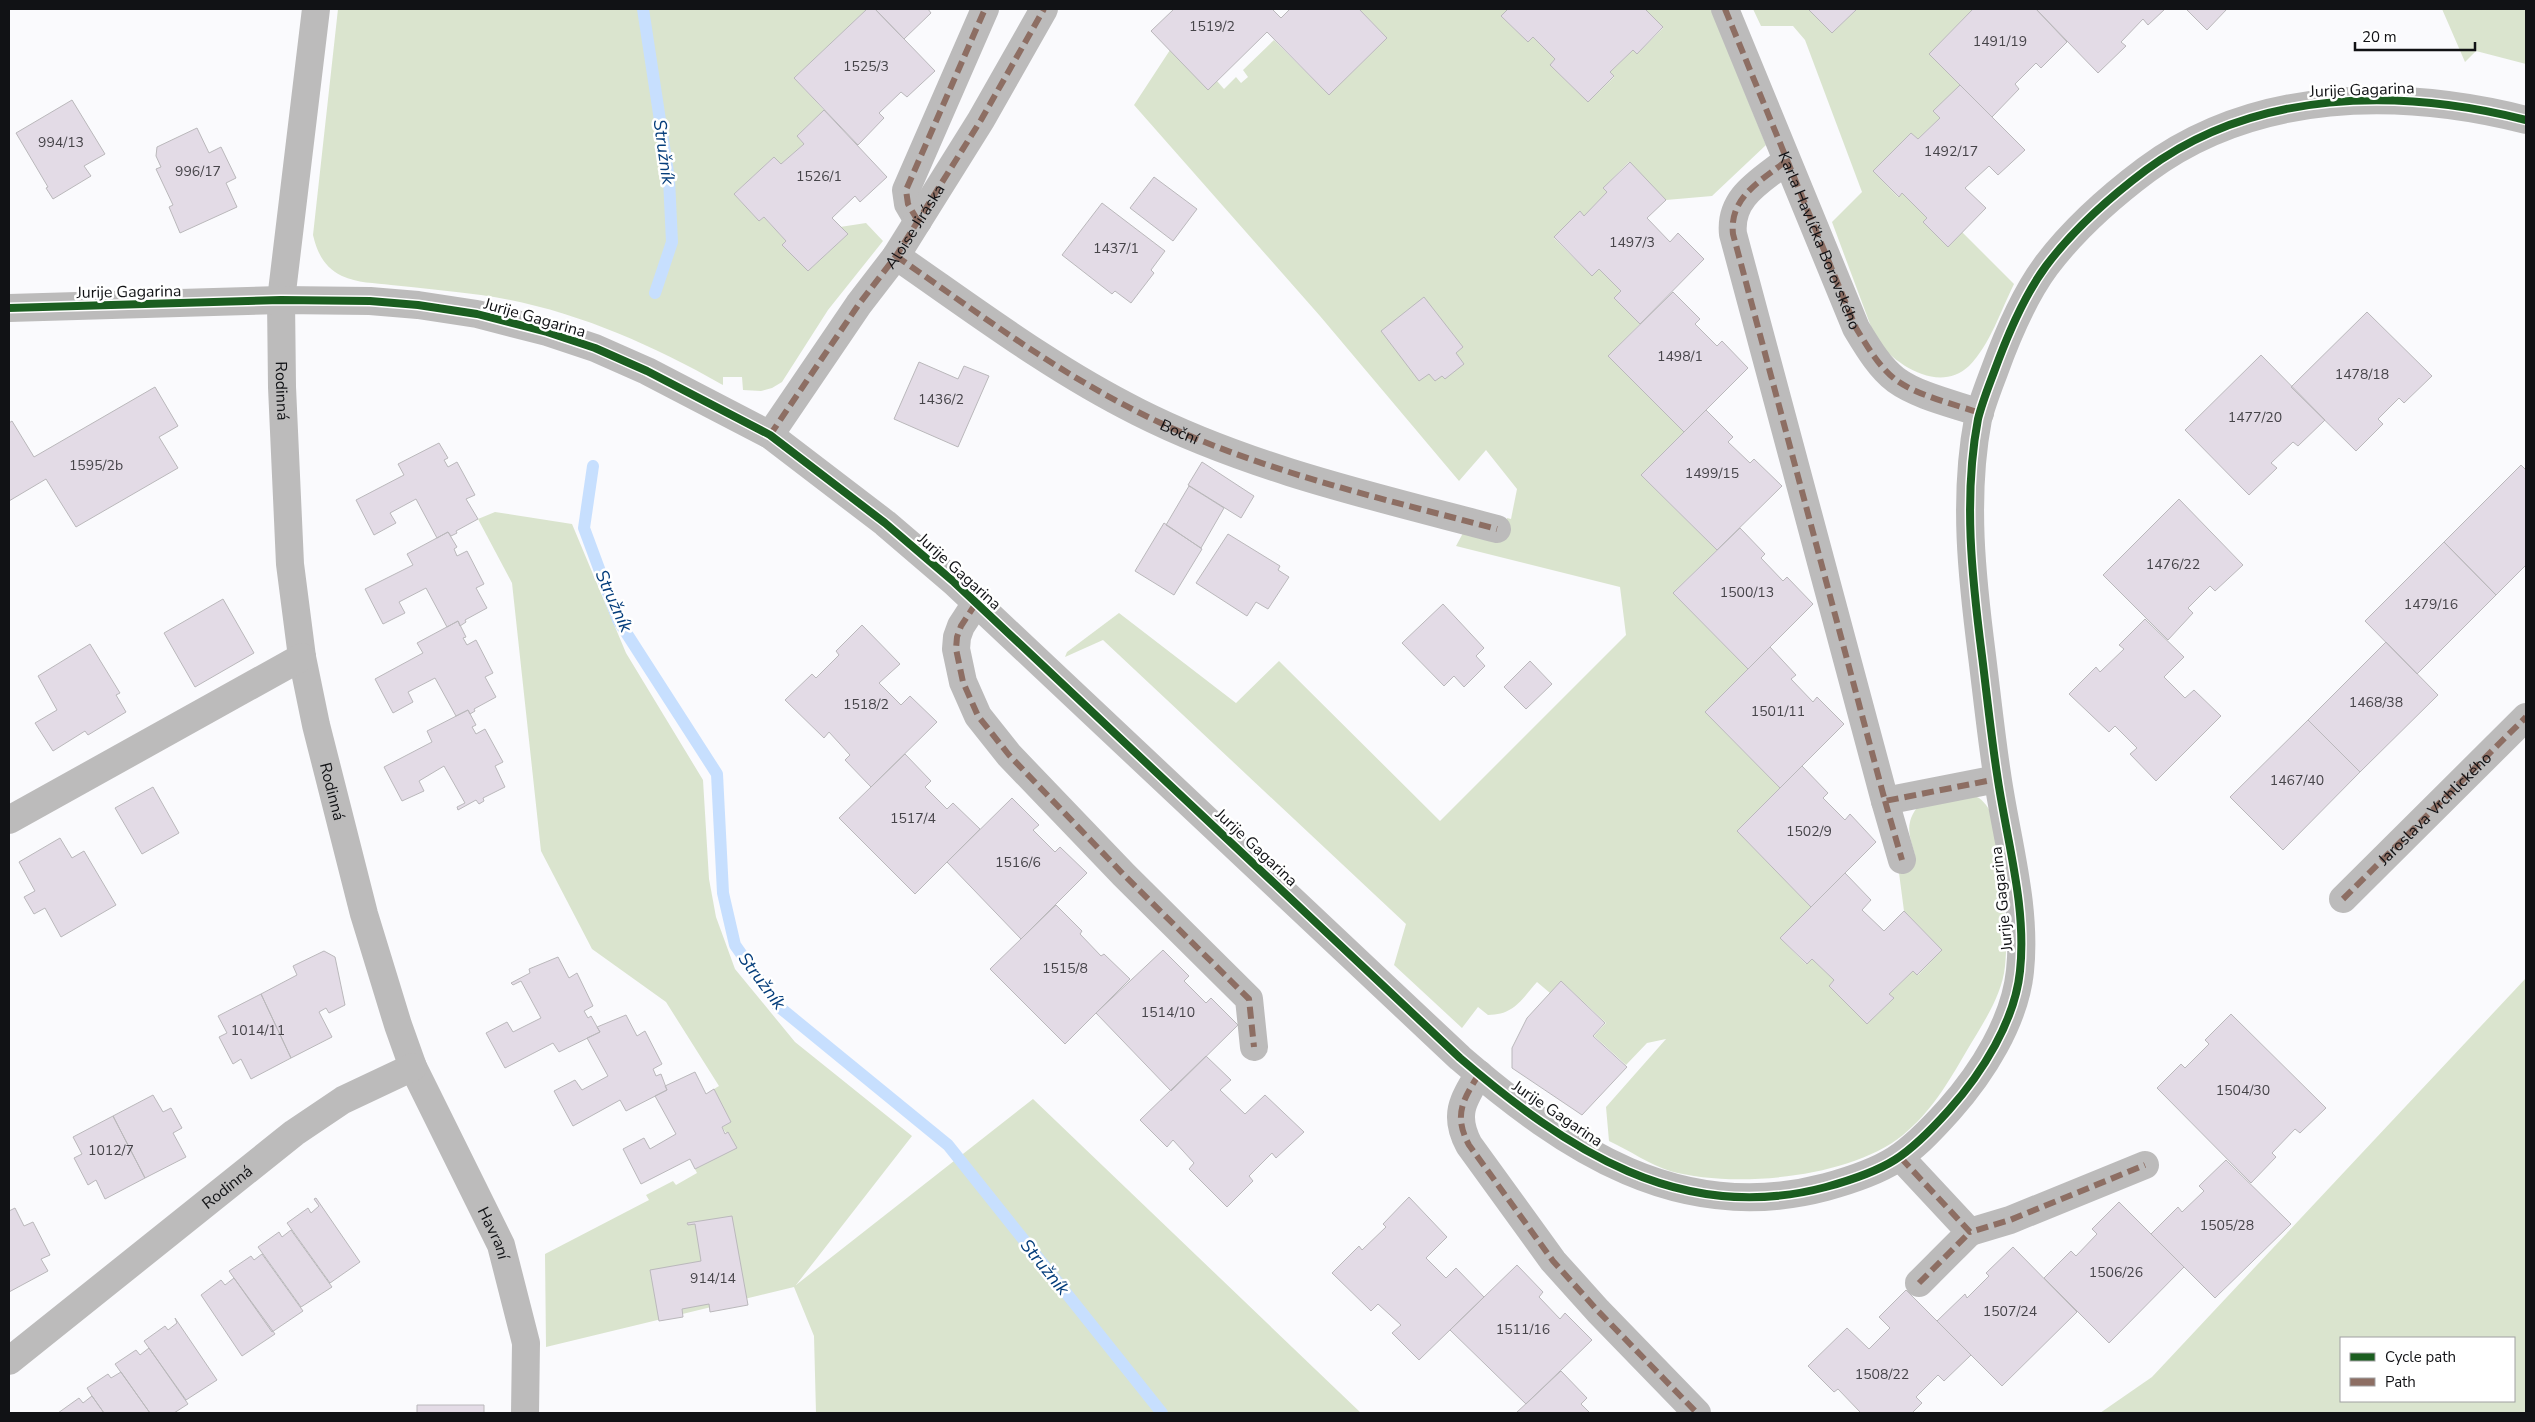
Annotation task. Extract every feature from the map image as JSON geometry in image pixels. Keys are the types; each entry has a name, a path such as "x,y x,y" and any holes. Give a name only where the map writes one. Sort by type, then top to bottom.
{"street":[{"name":"Rodinná","path":"9,1362 294,1133 343,1100 413,1067 364,914 316,725 302,657 290,564 282,387 281,300 316,9"},
{"path":"918,221 908,204 906,190 986,9"},
{"name":"Aloise Jiráska","path":"770,435 859,304 896,256 1015,64 1044,9"},
{"name":"Karla Havlíčka Borovského","path":"1725,9 1856,328 1869,350 1897,381 1934,398 1980,412"},
{"name":"Jurije Gagarina","path":"9,308 281,300 418,305 477,314 530,327 595,348 647,371 770,435 884,523 976,604 1479,1074 1533,1117 1592,1154 1660,1184 1692,1193 1745,1199 1790,1196 1878,1171 1901,1158 1934,1127 1964,1093 1998,1038 2011,1011 2016,994 2020,975 2020,929 2017,895 1997,779 1970,538 1974,458 1980,412 2007,340 2023,306 2046,267 2094,214 2133,180 2173,150 2228,125 2307,104 2414,100 2465,107 2526,120"},
{"path":"1786,161 1749,190 1736,205 1732,221 1733,234 1902,860"},
{"name":"Boční","path":"896,256 1034,351 1138,412 1253,460 1317,482 1498,529"},
{"path":"976,604 961,626 956,649 963,682 978,716 992,736 1023,770 1124,875 1249,999 1254,1047"},
{"path":"9,820 302,657"},
{"name":"Jaroslava Vrchlického","path":"2343,899 2526,718"},
{"path":"1885,800 1997,779"},
{"name":"Havraní","path":"413,1067 501,1245 526,1343 526,1413"},
{"path":"1479,1074 1464,1098 1461,1110 1463,1133 1469,1145 1553,1261 1598,1311 1697,1413"},
{"path":"1901,1158 1970,1232"},
{"path":"1920,1284 1970,1232 2010,1220 2145,1165"}],"green space":[{"path":"338,9 867,9 794,78 824,110 797,136 804,144 781,164 774,157 734,194 759,221 764,217 786,241 782,245 808,271 848,234 840,227 866,223 883,241 828,310 782,382 772,388 761,391 743,390 742,377 723,377 723,385 664,354 605,328 544,308 481,295 366,282 342,276 326,264 317,248 313,235"},
{"path":"1359,9 1508,9 1501,16 1528,42 1533,37 1555,59 1550,65 1588,102 1614,77 1610,72 1633,50 1638,53 1663,28 1645,9 1711,9 1766,145 1712,196 1666,200 1629,162 1603,188 1607,192 1584,216 1580,212 1554,238 1592,276 1599,269 1621,291 1614,298 1640,324 1608,356 1684,432 1641,475 1717,550 1673,593 1748,669 1705,712 1780,788 1737,831 1811,907 1780,938 1806,964 1812,959 1834,980 1829,986 1867,1024 1893,998 1889,994 1913,971 1918,975 1942,950 1904,911 1899,873 1915,856 1909,826 1915,811 1919,806 1932,802 1949,798 1974,796 1984,802 1995,820 2004,893 2006,930 2005,966 2000,989 1984,1022 1938,1096 1913,1126 1880,1150 1823,1170 1791,1176 1726,1179 1670,1171 1609,1141 1606,1107 1666,1039 1647,1043 1626,1065 1594,1036 1606,1023 1561,981 1550,993 1537,982 1516,1005 1504,1012 1488,1015 1478,1007 1462,1028 1394,965 1406,924 1103,640 1065,657 1067,652 1119,613 1236,703 1279,661 1440,821 1626,635 1620,587 1456,546 1463,533 1503,538 1507,518 1511,519 1517,489 1486,450 1459,481 1320,316 1134,105 1170,50 1209,89 1217,81 1224,89 1236,77 1241,83 1248,77 1243,70 1274,40 1329,95 1387,38"},
{"path":"1753,9 1808,9 1832,33 1857,9 1973,9 1930,53 1960,85 1934,111 1940,118 1918,139 1911,133 1873,171 1898,197 1902,193 1927,218 1923,222 1948,246 1962,232 2014,284 1983,348 1969,366 1957,374 1945,377 1932,377 1919,373 1895,359 1876,340 1832,222 1862,192 1805,40 1793,26 1761,26"},
{"path":"2442,9 2526,9 2526,64 2476,51 2465,62"},
{"path":"495,512 572,524 626,653 703,780 709,879 716,917 735,969 795,1042 912,1136 796,1285 1033,1099 1361,1413 816,1413 814,1336 794,1287 546,1347 545,1254 649,1200 646,1195 673,1181 676,1185 697,1173 695,1169 736,1148 722,1127 731,1122 714,1089 719,1086 666,1002 592,949 541,851 512,583 478,519"},
{"path":"2526,978 2526,1413 2100,1413 2152,1377"}],"building":[{"path":"867,9 875,9 935,71 907,97 901,92 879,113 884,118 858,145 794,78"},
{"path":"875,9 928,9 931,13 904,39"},
{"path":"1174,9 1272,9 1281,18 1290,9 1359,9 1387,38 1329,95 1267,32 1208,90 1151,31"},
{"path":"1508,9 1645,9 1663,27 1637,54 1633,50 1610,72 1614,76 1588,102 1550,65 1555,59 1533,37 1528,42 1501,16"},
{"path":"1808,9 1857,9 1832,33"},
{"path":"1973,9 2036,9 2067,42 2041,68 2036,63 2015,84 2019,89 1992,117 1929,54"},
{"path":"2036,9 2165,9 2148,25 2143,19 2121,42 2126,46 2098,73"},
{"path":"2186,9 2227,9 2207,30"},
{"path":"1960,85 2025,150 1998,175 1989,166 1965,188 1986,208 1948,247 1923,222 1927,218 1902,193 1899,197 1873,171 1911,133 1918,139 1940,118 1933,111"},
{"path":"72,100 105,154 84,166 91,176 53,199 46,188 48,187 16,133"},
{"path":"824,110 887,177 860,202 855,196 832,218 848,234 808,271 782,245 786,241 764,217 759,221 734,194 774,157 781,164 804,144 797,136"},
{"path":"197,128 209,153 221,147 236,178 226,183 237,207 180,233 169,207 173,205 156,169 161,167 156,156 157,147"},
{"path":"1630,162 1666,200 1647,218 1670,242 1678,233 1704,259 1640,324 1614,298 1621,291 1599,269 1592,276 1554,237 1580,211 1584,216 1607,192 1603,188"},
{"path":"1154,177 1197,209 1173,241 1130,208"},
{"path":"1102,203 1165,251 1151,270 1154,273 1131,303 1115,291 1112,294 1062,255"},
{"path":"1673,292 1700,319 1695,324 1717,346 1722,341 1748,368 1684,432 1608,356"},
{"path":"1424,297 1463,347 1456,353 1464,364 1445,379 1442,376 1435,381 1429,374 1419,381 1381,331"},
{"path":"2367,312 2432,376 2404,403 2399,398 2378,419 2383,424 2356,451 2291,387"},
{"path":"2261,355 2325,420 2298,446 2293,442 2271,463 2277,468 2249,495 2185,430"},
{"path":"919,362 958,379 964,366 989,376 958,447 894,419"},
{"path":"155,387 178,426 159,437 178,468 76,527 46,479 9,501 9,423 12,421 34,457"},
{"path":"1706,410 1733,437 1728,442 1750,463 1754,459 1782,486 1717,550 1641,475"},
{"path":"439,443 448,458 444,460 448,467 457,462 475,495 466,499 478,519 456,531 457,533 451,536 448,532 437,538 416,499 390,513 396,523 374,535 356,500 404,475 398,464"},
{"path":"1202,462 1254,496 1241,518 1188,485"},
{"path":"2521,465 2526,470 2526,565 2496,595 2444,542"},
{"path":"1189,486 1224,508 1201,548 1166,525"},
{"path":"2179,499 2243,565 2215,591 2210,586 2188,608 2193,613 2168,640 2103,575"},
{"path":"1164,523 1202,549 1174,595 1135,571"},
{"path":"1740,528 1765,554 1761,558 1783,581 1787,577 1813,604 1748,669 1673,593"},
{"path":"448,532 457,547 454,549 457,556 467,551 484,584 476,588 487,608 465,620 466,622 460,626 458,621 447,627 426,588 399,602 405,613 383,624 365,589 413,565 407,554"},
{"path":"1228,534 1280,566 1278,570 1289,577 1268,609 1256,602 1247,616 1196,583"},
{"path":"2444,542 2496,595 2417,674 2365,621"},
{"path":"223,599 254,653 195,687 164,633"},
{"path":"1443,604 1484,648 1476,656 1485,666 1464,687 1454,676 1444,686 1402,643"},
{"path":"2145,619 2184,657 2164,677 2185,698 2194,690 2221,716 2156,781 2130,754 2137,748 2115,726 2109,732 2069,694 2096,667 2100,672 2124,649 2119,645"},
{"path":"458,621 466,637 463,638 467,645 476,640 493,673 485,677 496,697 474,709 475,711 470,714 468,710 456,716 435,678 408,692 413,702 393,713 375,679 423,653 417,643"},
{"path":"862,625 900,664 879,683 901,705 910,696 937,722 871,787 845,760 850,755 829,732 824,738 785,700 812,674 816,678 839,655 836,651"},
{"path":"2386,642 2438,695 2360,772 2308,720"},
{"path":"90,644 120,693 116,695 126,712 88,735 85,731 53,751 35,723 57,710 38,676"},
{"path":"1770,647 1796,675 1791,679 1813,702 1817,697 1844,724 1780,788 1705,712"},
{"path":"1530,661 1552,684 1526,709 1504,687"},
{"path":"468,710 476,725 472,727 476,734 485,729 503,762 495,766 505,787 483,798 484,801 479,804 476,800 458,810 457,807 465,803 444,766 419,781 424,791 402,801 384,767 432,742 427,731"},
{"path":"2308,720 2360,772 2283,850 2230,797"},
{"path":"905,754 931,781 925,787 947,809 953,803 980,829 915,894 839,818"},
{"path":"1802,766 1828,793 1823,798 1845,820 1850,814 1876,842 1811,907 1737,831"},
{"path":"153,787 179,833 142,854 115,808"},
{"path":"1012,798 1039,825 1033,830 1055,852 1060,847 1087,873 1021,939 947,862"},
{"path":"60,838 72,858 84,851 116,905 61,937 45,908 34,914 24,897 35,891 19,862"},
{"path":"1845,873 1871,900 1862,910 1884,931 1904,911 1942,950 1917,975 1913,971 1889,994 1894,998 1867,1024 1829,986 1834,980 1812,959 1807,964 1780,938"},
{"path":"1056,905 1082,931 1080,934 1101,956 1104,954 1130,979 1065,1044 990,969"},
{"path":"1163,950 1189,976 1184,981 1206,1003 1211,998 1238,1025 1171,1091 1096,1013"},
{"path":"324,951 335,957 345,1005 329,1013 326,1008 319,1012 332,1037 291,1058 261,994 297,975 293,966"},
{"path":"558,957 569,978 577,973 593,1006 584,1011 588,1018 591,1016 600,1032 559,1052 553,1043 505,1068 486,1033 507,1022 513,1032 541,1018 521,981 513,985 511,983 530,973 529,969"},
{"path":"1561,981 1605,1023 1593,1036 1627,1067 1582,1115 1512,1068 1512,1048 1527,1018"},
{"path":"261,994 291,1058 251,1079 241,1059 233,1064 219,1037 227,1033 218,1016"},
{"path":"2231,1014 2326,1108 2300,1133 2295,1129 2272,1153 2276,1157 2251,1183 2157,1088 2181,1064 2185,1068 2209,1044 2205,1040"},
{"path":"626,1015 637,1036 645,1031 662,1064 653,1069 656,1076 661,1074 667,1090 626,1111 620,1100 573,1126 554,1091 575,1080 582,1090 608,1076 587,1038 600,1032 597,1027"},
{"path":"1206,1056 1231,1080 1220,1090 1245,1114 1265,1095 1304,1132 1276,1158 1272,1153 1249,1176 1253,1181 1227,1207 1189,1169 1194,1163 1173,1140 1167,1147 1140,1120"},
{"path":"695,1072 706,1094 714,1089 731,1122 722,1127 725,1134 728,1132 737,1148 695,1169 690,1159 641,1184 623,1149 644,1138 650,1149 676,1134 655,1096 667,1090 665,1086"},
{"path":"153,1095 163,1112 171,1108 182,1128 173,1133 186,1157 145,1178 113,1116"},
{"path":"113,1116 145,1178 105,1199 96,1180 88,1185 74,1158 82,1154 73,1137"},
{"path":"2226,1160 2291,1224 2215,1298 2151,1234 2178,1207 2182,1212 2204,1191 2199,1186"},
{"path":"1409,1197 1447,1237 1426,1258 1446,1278 1456,1268 1484,1297 1419,1360 1392,1333 1401,1325 1378,1304 1371,1311 1332,1273 1359,1246 1362,1250 1386,1227 1383,1224"},
{"path":"316,1198 360,1262 330,1283 287,1223 308,1208 311,1213 319,1206 314,1199"},
{"path":"2119,1202 2184,1267 2109,1343 2044,1278 2071,1251 2076,1256 2097,1234 2092,1229"},
{"path":"15,1208 24,1226 33,1222 50,1255 41,1259 48,1271 9,1292 9,1211"},
{"path":"732,1216 748,1305 710,1312 709,1304 682,1309 683,1317 659,1321 650,1270 701,1261 695,1224 688,1225 687,1223"},
{"path":"291,1230 332,1287 301,1307 258,1247 279,1232 282,1237"},
{"path":"2013,1247 2077,1312 2002,1386 1937,1321 1965,1294 1967,1298 1989,1276 1986,1273"},
{"path":"262,1254 303,1311 272,1332 229,1271 251,1256 254,1260"},
{"path":"1517,1265 1543,1292 1539,1297 1560,1319 1565,1313 1592,1340 1526,1404 1450,1330"},
{"path":"234,1278 275,1334 242,1356 201,1295 221,1280 225,1285"},
{"path":"1906,1290 1971,1355 1944,1381 1938,1375 1916,1397 1922,1403 1912,1413 1858,1413 1860,1412 1838,1389 1834,1392 1808,1366 1847,1328 1869,1349 1890,1328 1879,1317"},
{"path":"175,1318 217,1380 186,1400 144,1341 165,1326 168,1330 177,1323"},
{"path":"149,1348 188,1404 174,1413 150,1413 115,1364 136,1350 140,1355"},
{"path":"1561,1371 1587,1398 1581,1404 1590,1413 1516,1413"},
{"path":"121,1372 150,1413 104,1413 87,1388 108,1374 111,1378"},
{"path":"92,1396 104,1413 58,1413 79,1398 83,1403"},
{"path":"417,1405 484,1405 484,1413 417,1413"}],"waterway":[{"name":"Stružník","path":"643,9 669,179 672,242 655,293"},
{"name":"Stružník","path":"593,466 584,528 618,620 717,774 723,893 735,945 778,1006 948,1145 1162,1413"}],"marked path":[{"path":"918,221 908,204 906,190 985,9"},
{"path":"770,435 859,304 896,256 981,120 1044,9"},
{"path":"1725,9 1856,328 1864,342 1884,369 1905,386 1925,395 1980,413"},
{"path":"1786,161 1757,183 1741,200 1733,221 1733,234 1885,801 1997,779"},
{"path":"896,256 1044,358 1106,395 1181,432 1269,466 1314,480 1497,529"},
{"path":"976,603 961,626 957,637 956,649 963,682 978,716 1009,755 1124,875 1249,999 1254,1047"},
{"path":"2343,899 2526,717"},
{"path":"1885,801 1902,860"},
{"path":"1479,1074 1468,1092 1462,1108 1462,1125 1469,1145 1553,1261 1598,1311 1697,1413"},
{"path":"1901,1158 1970,1232 2010,1220 2145,1165"},
{"path":"1919,1283 1970,1232"}],"cycle path":[{"path":"9,308 281,300 370,301 418,305 477,314 547,332 595,348 647,371 770,435 885,523 954,582 1460,1058 1541,1122 1584,1149 1628,1171 1674,1187 1722,1196 1773,1196 1826,1187 1847,1181 1881,1168 1908,1151 1949,1110 1985,1063 2004,1027 2017,990 2020,971 2021,922 1995,759 1978,627 1972,568 1971,478 1978,419 1985,396 2016,317 2046,266 2093,215 2146,170 2188,143 2234,124 2281,110 2329,103 2379,100 2428,103 2478,110 2526,120"}]}
